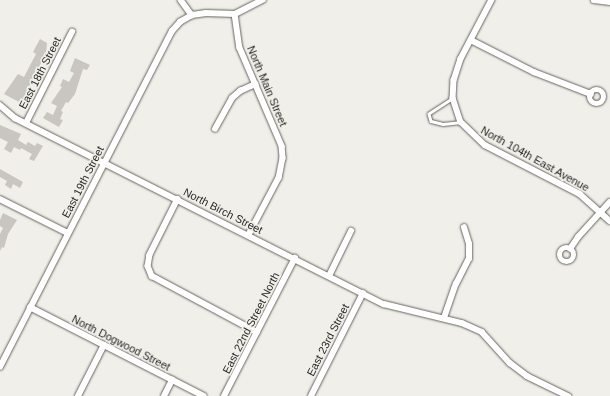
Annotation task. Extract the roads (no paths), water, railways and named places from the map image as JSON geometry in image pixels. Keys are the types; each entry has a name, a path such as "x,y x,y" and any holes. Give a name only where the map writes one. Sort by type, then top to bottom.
{"street":[{"path":"181,0 192,15 206,13 235,14 263,0"},
{"name":"North 104th East Avenue","path":"492,0 471,40 454,80 453,98 461,122 485,145 580,194 601,211 610,221"},
{"path":"594,0 610,2"},
{"name":"North Main Street","path":"235,14 238,42 282,146 283,165 250,236"},
{"name":"East 19th Street","path":"0,366 172,31 180,22 192,15"},
{"name":"East 18th Street","path":"26,123 72,32"},
{"path":"471,40 534,72 591,94"},
{"path":"215,129 232,98 240,91 256,84"},
{"name":"North Birch Street","path":"0,105 26,123 363,293 396,308 444,318 482,332 510,363 527,376 568,396"},
{"path":"0,199 68,233"},
{"path":"178,199 150,255 149,269 159,281 257,332"},
{"path":"570,249 578,237 610,202"},
{"path":"444,318 456,284 469,259 469,244 464,228"},
{"path":"329,276 351,231"},
{"name":"East 22nd Street North","path":"224,396 295,258"},
{"name":"East 23rd Street","path":"311,396 363,293"},
{"name":"North Dogwood Street","path":"30,308 204,396"},
{"path":"78,396 104,346"},
{"path":"164,396 172,380"}],"lane":[{"path":"453,98 429,114 431,121 443,124 461,122"}]}
